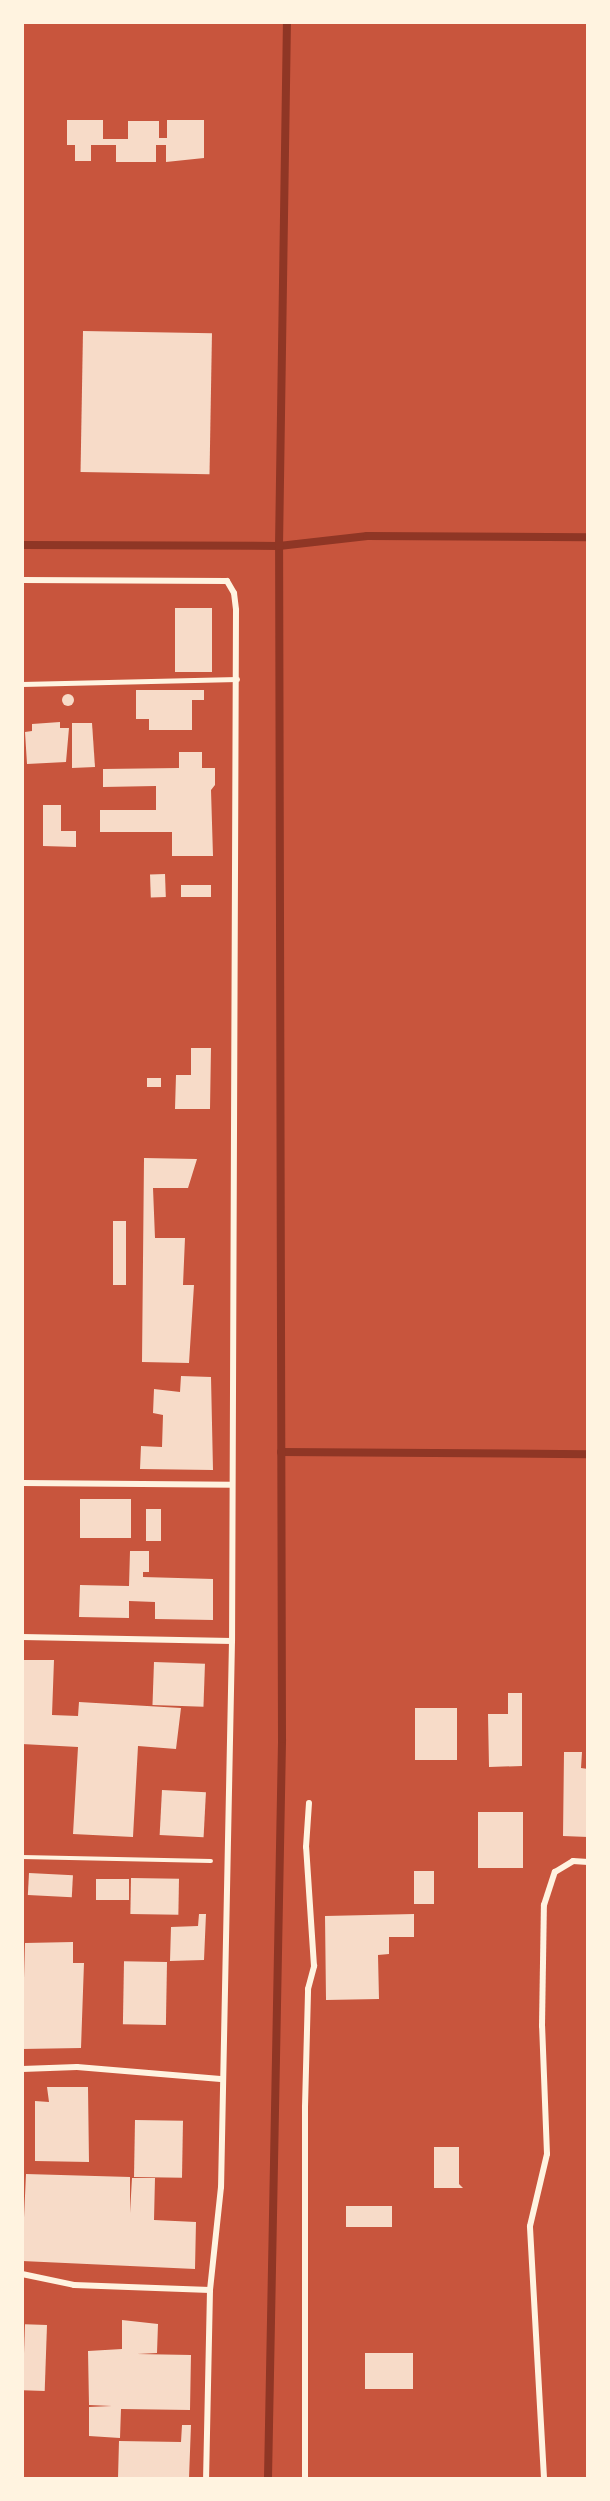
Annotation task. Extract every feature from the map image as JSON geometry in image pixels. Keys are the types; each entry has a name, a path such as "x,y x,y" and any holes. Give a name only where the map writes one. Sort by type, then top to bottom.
{"street":[{"path":"22,580 227,582 234,593 236,610 232,1641 221,2079 221,2187 210,2290 206,2478"},
{"path":"22,1483 232,1485"},
{"path":"22,1637 232,1641"},
{"path":"305,2478 306,2096 308,1989 314,1966 306,1847 309,1803"},
{"path":"544,2478 530,2226 547,2154 542,2026 544,1905 555,1872 573,1861 588,1862"},
{"path":"22,2069 77,2067 221,2079"},
{"path":"22,2274 74,2285 210,2290"}],"lane":[{"path":"22,684 237,679"}],"path":[{"path":"22,1857 226,1861"}],"building":[{"path":"67,120 103,120 103,139 128,139 128,121 159,121 159,138 167,138 167,120 204,120 204,158 166,162 166,145 156,145 156,162 116,162 116,145 91,145 91,161 75,161 75,145 67,145"},
{"path":"83,331 212,333 210,474 81,472"},
{"path":"175,608 212,608 212,672 175,672"},
{"path":"136,690 204,690 204,700 192,700 192,730 149,730 149,719 136,719"},
{"path":"70,694 74,700 70,706 66,706 62,698"},
{"path":"60,722 60,728 69,728 66,762 27,764 25,732 32,731 32,724"},
{"path":"72,723 92,723 95,767 72,768"},
{"path":"179,752 202,752 202,768 215,768 215,785 211,790 213,856 172,856 172,832 100,832 100,810 156,810 156,786 103,787 103,769 179,768"},
{"path":"43,805 61,805 61,831 76,831 76,847 43,846"},
{"path":"165,874 166,897 151,898 150,875"},
{"path":"181,885 211,885 211,897 181,897"},
{"path":"191,1048 211,1048 210,1109 175,1109 176,1075 191,1075"},
{"path":"147,1078 161,1078 161,1087 147,1087"},
{"path":"144,1158 197,1159 188,1188 153,1188 155,1238 185,1238 183,1285 194,1285 189,1363 142,1362"},
{"path":"113,1221 126,1221 126,1285 113,1285"},
{"path":"181,1376 211,1377 213,1470 140,1469 141,1446 162,1447 163,1415 153,1413 154,1389 180,1392"},
{"path":"80,1499 131,1499 131,1538 80,1538"},
{"path":"146,1509 161,1509 161,1541 146,1541"},
{"path":"130,1551 149,1551 149,1572 143,1572 143,1577 213,1579 213,1620 155,1619 155,1602 129,1601 129,1618 79,1617 80,1585 129,1586"},
{"path":"22,1660 54,1660 52,1715 78,1716 79,1702 181,1708 176,1749 138,1746 133,1837 73,1834 78,1747 22,1744"},
{"path":"154,1662 205,1664 203,1707 152,1705"},
{"path":"508,1693 522,1693 522,1766 489,1767 488,1714 508,1714"},
{"path":"415,1708 457,1708 457,1760 415,1760"},
{"path":"564,1752 582,1752 581,1768 588,1769 588,1837 563,1836"},
{"path":"162,1790 206,1792 204,1837 160,1835"},
{"path":"478,1812 523,1812 523,1868 478,1868"},
{"path":"414,1871 434,1871 434,1904 414,1904"},
{"path":"29,1873 73,1875 72,1897 28,1895"},
{"path":"131,1878 179,1879 178,1915 130,1914"},
{"path":"96,1879 129,1879 129,1900 96,1900"},
{"path":"199,1914 206,1914 204,1960 170,1961 171,1927 198,1926"},
{"path":"414,1914 414,1937 389,1937 389,1954 378,1955 379,1999 326,2000 325,1916"},
{"path":"73,1942 73,1963 84,1963 81,2048 22,2049 25,1943"},
{"path":"124,1961 167,1962 166,2025 123,2024"},
{"path":"47,2087 88,2087 89,2162 35,2161 35,2101 49,2102"},
{"path":"135,2120 183,2121 182,2178 134,2177"},
{"path":"434,2147 459,2147 459,2184 463,2188 434,2188"},
{"path":"26,2174 130,2177 130,2213 132,2178 155,2178 154,2220 196,2222 195,2269 22,2261"},
{"path":"346,2206 392,2206 392,2227 346,2227"},
{"path":"122,2320 158,2324 157,2353 137,2354 191,2355 190,2410 121,2409 120,2438 89,2436 89,2407 112,2406 89,2405 88,2351 122,2349"},
{"path":"25,2324 47,2325 45,2391 23,2390"},
{"path":"365,2353 413,2353 413,2389 365,2389"},
{"path":"182,2425 191,2425 189,2478 118,2478 119,2441 181,2442"}],"waterway":[{"path":"268,2478 282,1739 279,546 287,22"},
{"path":"22,545 279,546 367,536 588,537"},
{"path":"281,1452 588,1454"}]}
